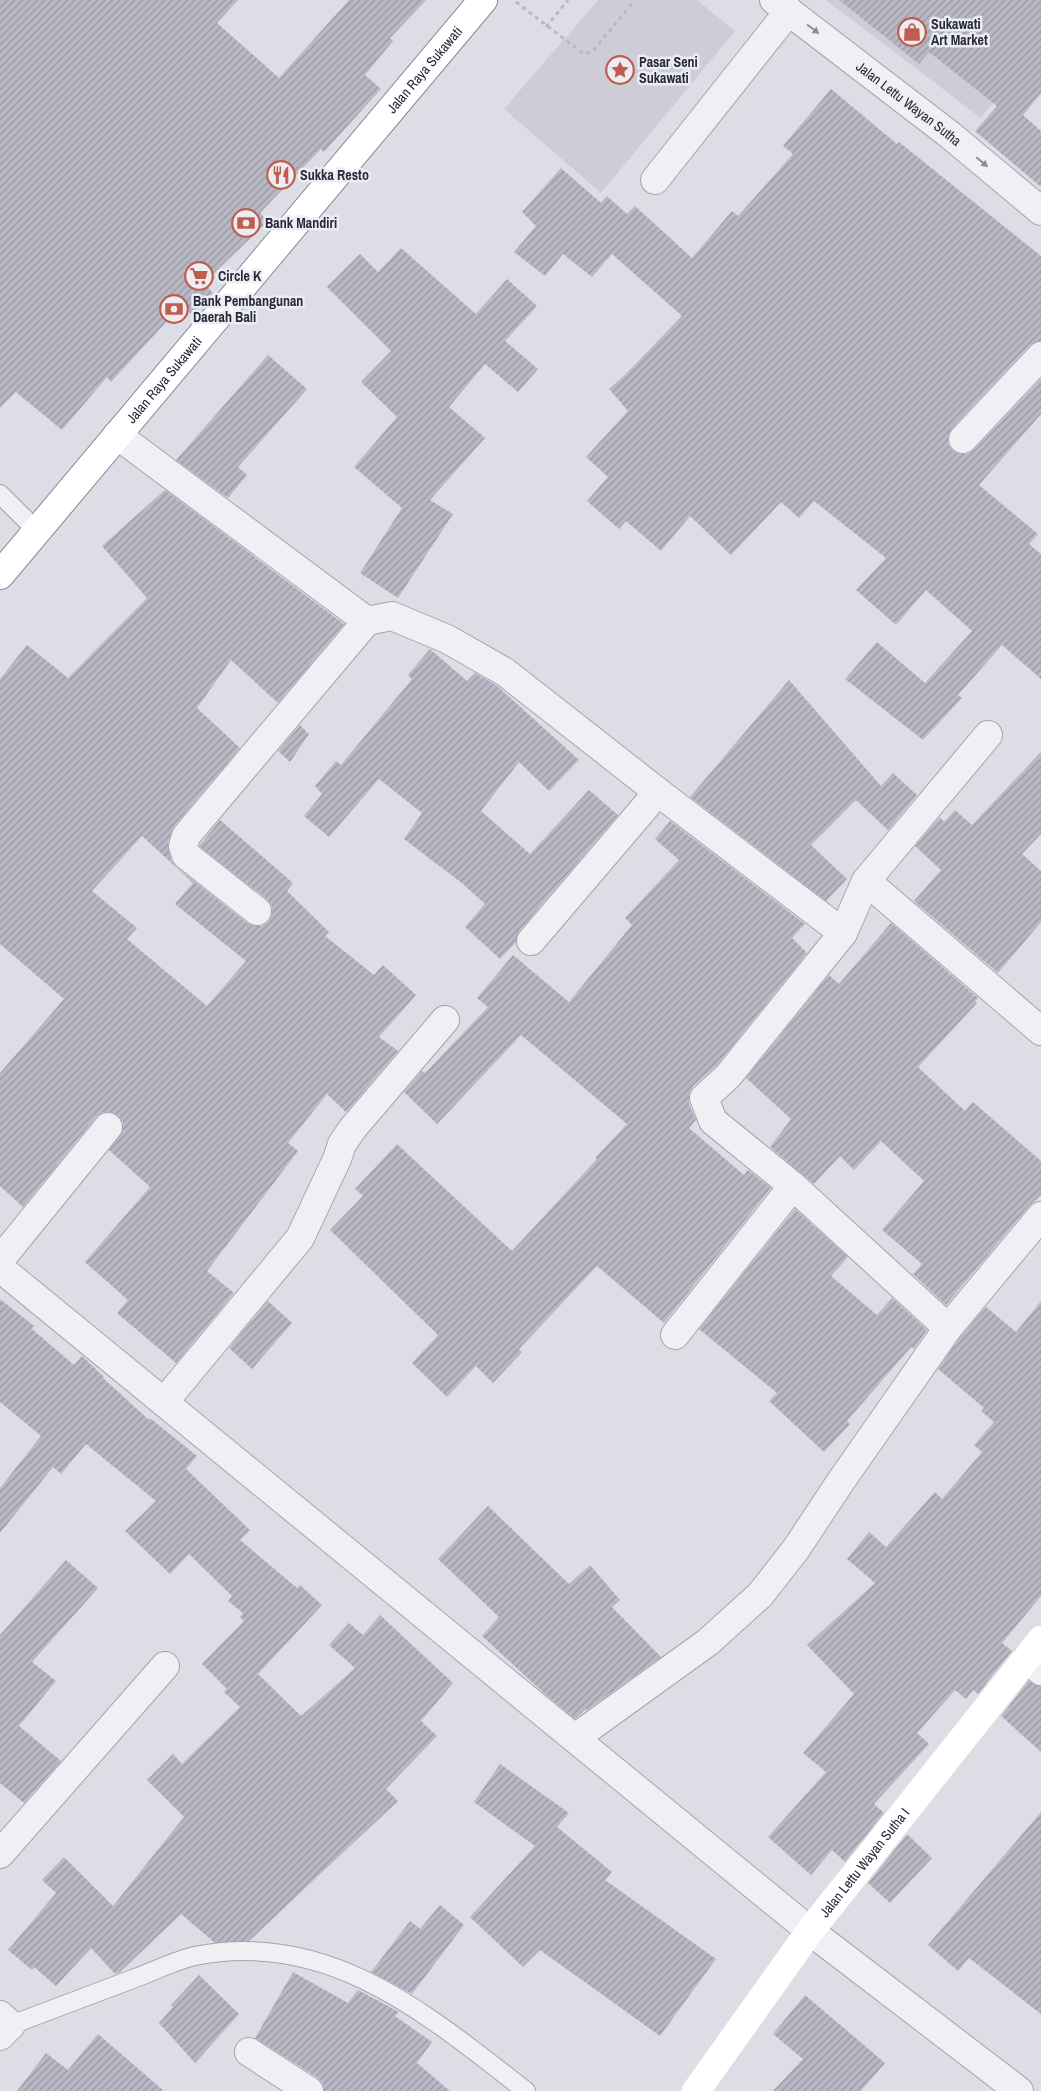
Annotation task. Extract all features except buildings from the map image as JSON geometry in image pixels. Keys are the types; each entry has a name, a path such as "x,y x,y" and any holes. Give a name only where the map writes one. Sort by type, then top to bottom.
{"main road":[{"name":"Jalan Raya Sukawati","path":"0,575 483,0"},
{"name":"Jalan Lettu Wayan Sutha I","path":"696,2091 810,1930 1036,1657"}],"street":[{"path":"656,180 782,6"},
{"name":"Jalan Lettu Wayan Sutha","path":"782,6 950,135 1041,211"},
{"path":"963,439 1041,356"},
{"path":"117,434 367,621"},
{"path":"256,910 186,855 183,846 186,836 367,621 392,616 447,639 505,672 843,933"},
{"path":"948,1328 793,1186 713,1121 704,1098 728,1076 843,933 866,881 988,735"},
{"path":"532,941 658,792"},
{"path":"866,881 1041,1031"},
{"path":"164,1402 300,1238 337,1159 342,1144 353,1128 446,1020"},
{"path":"0,1260 108,1128"},
{"path":"675,1336 793,1186"},
{"path":"575,1738 708,1642 760,1595 796,1550 841,1481 948,1328 1041,1216"},
{"path":"0,1268 810,1930 1019,2091"},
{"path":"0,1854 166,1666"},
{"path":"248,2052 309,2091"}],"lane":[{"path":"0,494 37,531"},
{"path":"4,2025 194,1956 252,1950 294,1955 328,1964 403,1999 451,2033 526,2091"}],"path":[{"path":"514,0 580,53 593,51 634,0"},
{"path":"546,26 568,0"}],"shaded area":[{"name":"Pasar Seni Sukawati","path":"598,0 697,0 735,31 601,193 504,109"},
{"path":"826,0 1041,0 1041,44 981,118"}],"place":[{"name":"Sukawati Art Market","path":"912,32"},
{"name":"Pasar Seni Sukawati","path":"620,70"},
{"name":"Sukka Resto","path":"281,175"},
{"name":"Bank Mandiri","path":"246,223"},
{"name":"Circle K","path":"199,276"},
{"name":"Bank Pembangunan Daerah Bali","path":"174,309"}]}
